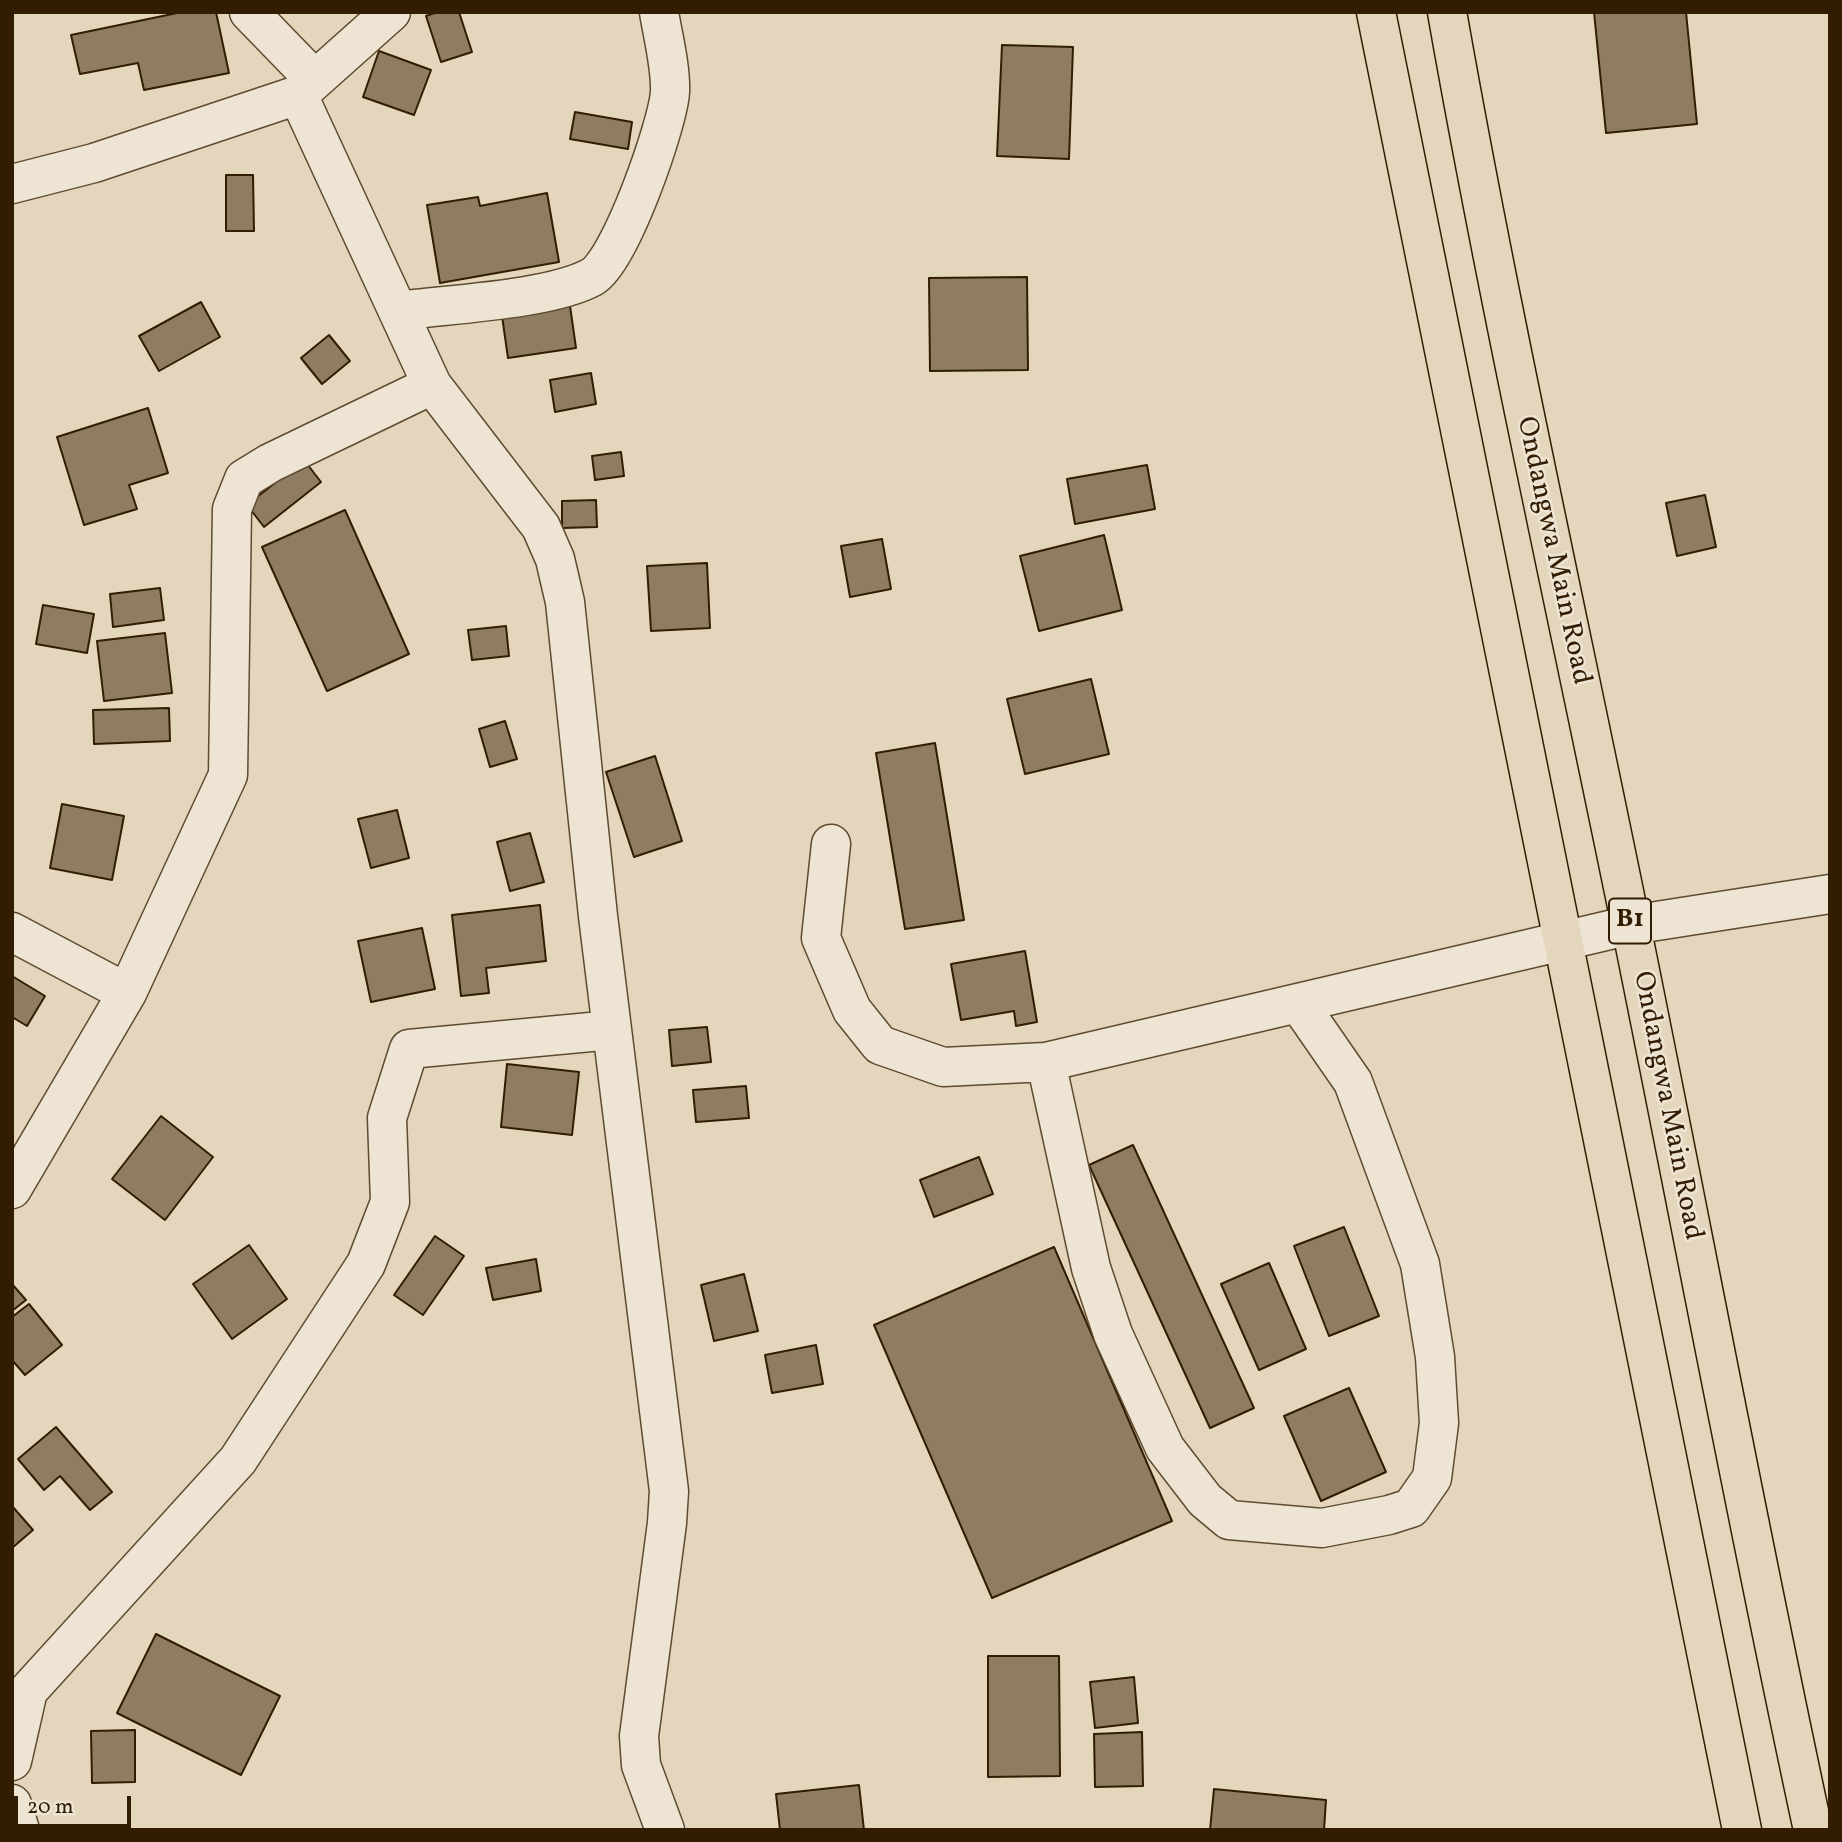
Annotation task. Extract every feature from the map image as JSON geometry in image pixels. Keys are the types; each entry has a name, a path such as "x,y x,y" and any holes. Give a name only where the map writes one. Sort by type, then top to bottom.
{"main road":[{"path":"1376,12 1561,943 1742,1830"},
{"name":"Ondangwa Main Road","path":"1447,12 1480,201 1631,925 1753,1552 1813,1830"}],"street":[{"path":"249,12 306,86 398,311 432,385 541,527 555,559 565,603 612,1030 669,1491 639,1736 641,1765 665,1830"},
{"path":"12,184 94,163 306,86 391,12"},
{"path":"398,311 546,292 594,276 615,251 642,189 670,92 659,12"},
{"path":"12,1189 127,993 228,775 232,509 244,479 270,463 432,385"},
{"path":"831,844 821,938 852,1010 880,1045 943,1067 1046,1062 1631,925 1830,894"},
{"path":"12,932 127,993"},
{"path":"1046,1062 1091,1268 1113,1334 1165,1448 1205,1500 1229,1520 1322,1528 1389,1515 1411,1508 1432,1478 1439,1423 1435,1357 1420,1264 1353,1082 1299,1004"},
{"path":"12,1761 27,1690 238,1460 366,1264 390,1202 387,1118 409,1049 612,1030"},
{"path":"12,1804 20,1830"}],"building":[{"path":"182,12 216,12 229,73 144,90 138,63 80,74 71,35"},
{"path":"437,12 459,12 472,52 441,62 426,16"},
{"path":"1594,12 1686,12 1697,124 1606,133"},
{"path":"1002,45 1073,47 1069,159 997,156"},
{"path":"379,51 431,70 414,115 363,97"},
{"path":"575,112 632,122 628,149 570,139"},
{"path":"226,175 253,175 254,231 226,231"},
{"path":"547,193 559,262 440,283 427,205 478,197 480,206"},
{"path":"1027,277 1028,370 930,371 929,278"},
{"path":"569,299 576,348 508,358 501,309"},
{"path":"201,302 220,337 159,371 139,336"},
{"path":"329,335 350,361 322,384 301,358"},
{"path":"591,373 596,404 555,412 550,380"},
{"path":"148,408 168,473 129,485 137,509 84,525 57,437"},
{"path":"621,452 624,476 595,480 592,456"},
{"path":"304,460 321,482 264,527 247,505"},
{"path":"1147,465 1155,509 1075,524 1067,479"},
{"path":"1705,495 1716,547 1677,556 1666,503"},
{"path":"596,500 597,527 562,528 562,501"},
{"path":"345,510 409,654 327,691 262,547"},
{"path":"1104,535 1122,610 1039,631 1020,556"},
{"path":"882,539 891,589 850,597 841,546"},
{"path":"707,563 710,628 651,631 647,566"},
{"path":"160,588 164,620 113,627 110,594"},
{"path":"43,605 94,614 87,653 36,644"},
{"path":"506,626 509,656 472,660 468,630"},
{"path":"165,633 172,693 104,701 97,641"},
{"path":"1091,679 1109,754 1025,774 1007,699"},
{"path":"169,708 170,741 94,744 93,710"},
{"path":"505,721 517,759 490,767 479,729"},
{"path":"935,743 964,920 905,929 876,753"},
{"path":"655,756 682,841 634,857 606,772"},
{"path":"62,804 124,816 112,880 50,868"},
{"path":"397,810 409,858 371,868 358,819"},
{"path":"530,833 544,882 510,891 497,842"},
{"path":"540,905 546,961 486,968 489,993 461,996 452,915"},
{"path":"422,928 435,989 371,1002 358,941"},
{"path":"1025,951 1037,1022 1016,1026 1014,1011 961,1020 951,964"},
{"path":"12,976 45,996 27,1026 12,1017"},
{"path":"707,1027 711,1062 672,1066 669,1030"},
{"path":"507,1064 579,1072 572,1135 501,1127"},
{"path":"746,1086 749,1118 696,1122 693,1090"},
{"path":"161,1116 213,1157 165,1220 112,1179"},
{"path":"1133,1145 1254,1408 1210,1428 1089,1165"},
{"path":"979,1157 993,1194 934,1217 920,1180"},
{"path":"1344,1227 1379,1316 1329,1336 1294,1246"},
{"path":"435,1236 464,1256 423,1315 394,1295"},
{"path":"249,1245 287,1299 232,1339 193,1284"},
{"path":"1054,1247 1172,1521 992,1598 874,1325"},
{"path":"536,1259 541,1291 493,1300 486,1268"},
{"path":"1269,1263 1306,1349 1259,1370 1221,1284"},
{"path":"744,1274 758,1331 714,1341 701,1285"},
{"path":"12,1284 26,1300 12,1311"},
{"path":"29,1304 62,1345 25,1375 12,1360 12,1317"},
{"path":"816,1345 823,1384 772,1393 765,1355"},
{"path":"1349,1388 1386,1472 1321,1501 1284,1416"},
{"path":"56,1427 112,1492 90,1510 60,1476 44,1490 18,1459"},
{"path":"12,1506 33,1530 12,1548"},
{"path":"156,1634 280,1696 241,1775 117,1713"},
{"path":"988,1656 1059,1656 1060,1776 988,1777"},
{"path":"1134,1677 1138,1723 1095,1728 1090,1682"},
{"path":"135,1730 135,1782 92,1783 91,1731"},
{"path":"1142,1732 1143,1786 1095,1787 1094,1734"},
{"path":"859,1785 864,1830 780,1830 776,1794"},
{"path":"1214,1789 1326,1800 1324,1830 1210,1830"}]}
